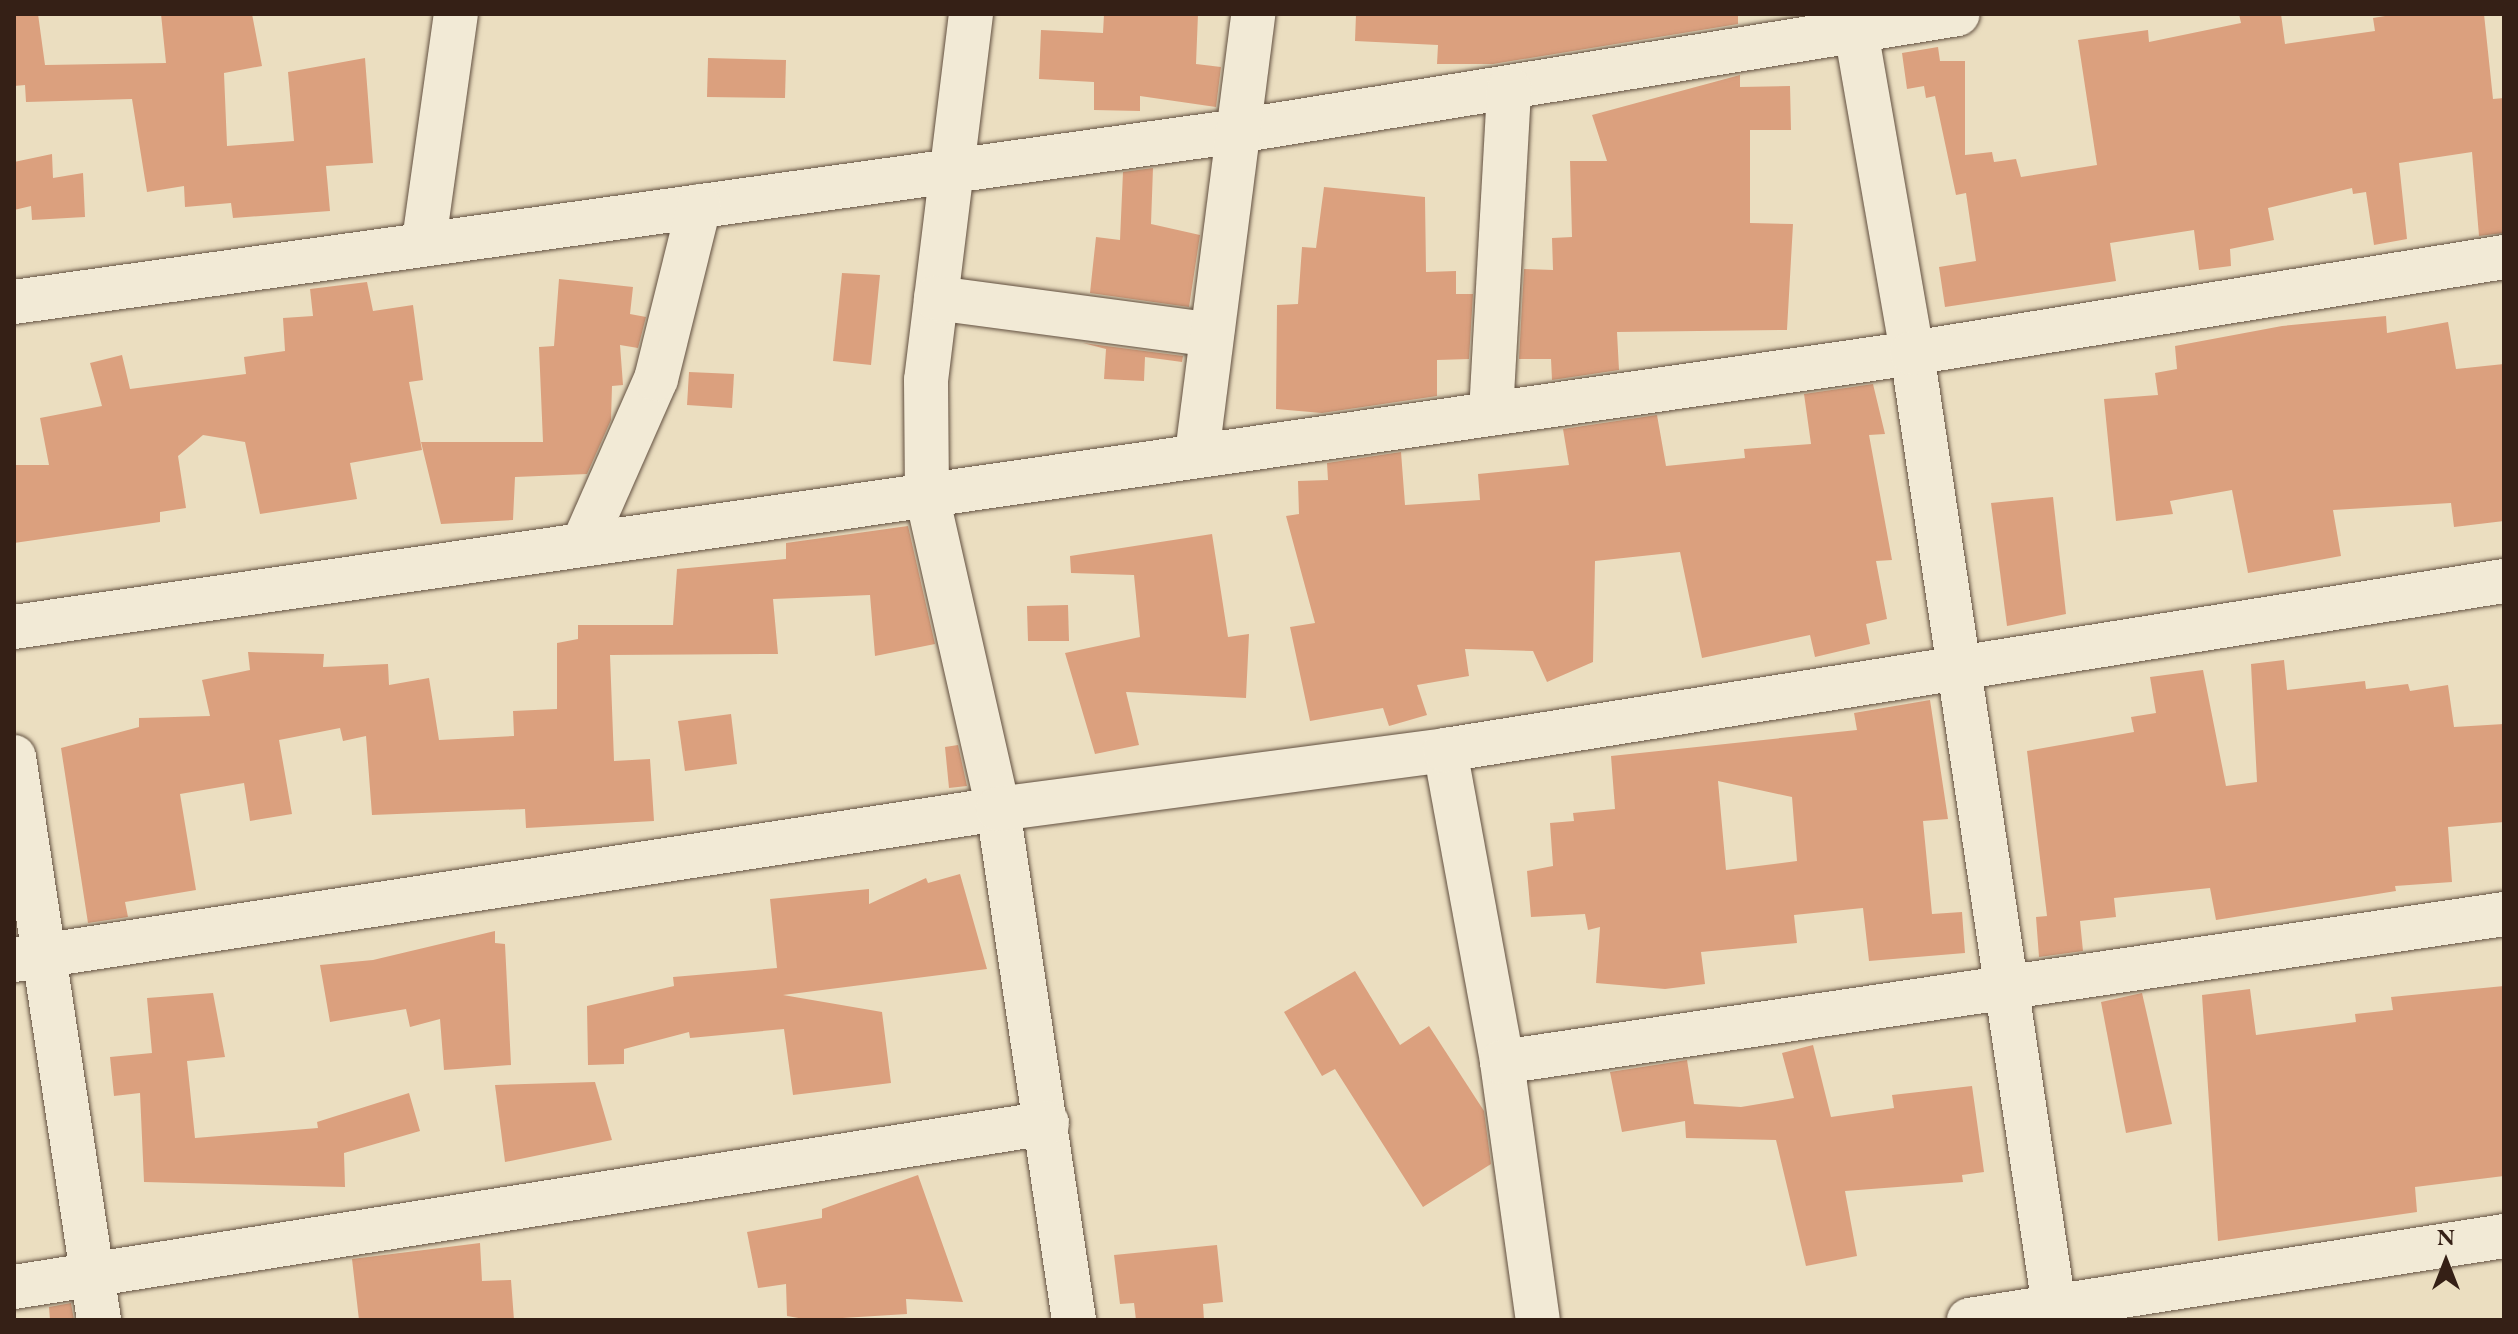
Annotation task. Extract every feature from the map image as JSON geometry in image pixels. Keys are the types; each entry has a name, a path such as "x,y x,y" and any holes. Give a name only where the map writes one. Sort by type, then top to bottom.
{"street":[{"path":"424,241 456,14"},
{"path":"971,14 923,427 927,496 998,809 1074,1320"},
{"path":"1197,454 1253,14"},
{"path":"14,302 424,241 954,173 1238,131 1509,88 1854,22 1958,14"},
{"path":"1854,22 1912,353 2055,1313"},
{"path":"1491,413 1509,88"},
{"path":"584,542 656,379 699,206"},
{"path":"14,627 584,542 927,496 1197,454 1912,353 2504,257"},
{"path":"936,298 1212,335"},
{"path":"27,958 998,809 1445,750 1960,664 2504,581"},
{"path":"1445,750 1502,1062 1538,1320"},
{"path":"14,757 27,958 99,1320"},
{"path":"1502,1062 2005,991 2504,914"},
{"path":"14,1287 1047,1123"},
{"path":"1969,1320 2055,1313 2504,1236"}],"building":[{"path":"14,14 38,14 45,65 166,63 161,14 252,14 262,66 224,73 227,146 294,141 288,72 365,58 373,163 326,166 330,211 233,218 231,203 185,207 184,186 147,192 132,99 26,102 25,85 14,86"},
{"path":"1104,14 1198,14 1196,64 1221,67 1216,107 1140,96 1140,111 1094,110 1094,82 1039,79 1041,30 1103,33"},
{"path":"1356,14 1738,14 1738,24 1493,64 1437,64 1438,45 1355,41"},
{"path":"2239,14 2281,14 2285,44 2375,31 2373,18 2397,14 2484,14 2493,99 2504,98 2504,233 2479,236 2472,152 2399,163 2407,239 2374,245 2366,192 2353,194 2352,188 2268,208 2274,240 2230,249 2231,266 2199,270 2194,230 2110,243 2116,281 1945,307 1939,267 1976,261 1966,193 1956,195 1935,96 1926,98 1924,86 1907,89 1902,53 1938,47 1940,61 1965,61 1965,155 1992,152 1994,162 2016,159 2021,177 2097,165 2078,40 2148,30 2149,42 2241,23"},
{"path":"708,58 786,60 785,98 707,97"},
{"path":"1740,75 1740,87 1790,86 1791,130 1750,130 1750,223 1793,224 1787,330 1617,332 1619,370 1552,380 1551,359 1519,359 1524,269 1553,270 1552,238 1572,237 1570,161 1607,161 1592,115"},
{"path":"52,154 53,178 83,173 85,217 32,220 31,206 14,210 14,162"},
{"path":"1153,168 1151,224 1200,235 1189,307 1090,293 1096,237 1120,240 1123,172"},
{"path":"1324,187 1425,197 1426,272 1456,271 1456,294 1473,294 1469,359 1437,360 1437,396 1322,413 1276,409 1277,305 1298,304 1302,247 1316,248"},
{"path":"842,273 880,275 871,365 833,361"},
{"path":"559,279 633,287 630,314 646,317 638,348 620,345 623,385 612,386 611,420 587,474 515,477 513,520 441,524 421,442 543,442 539,347 554,346"},
{"path":"367,282 373,311 413,305 423,380 409,382 422,450 350,463 357,499 260,514 245,442 203,435 178,456 186,508 160,512 160,522 14,543 14,465 49,465 40,418 102,406 90,363 122,355 130,389 246,374 244,357 285,351 283,318 313,316 310,289"},
{"path":"2386,316 2387,333 2448,322 2456,369 2504,364 2504,521 2454,527 2451,503 2333,510 2341,556 2248,573 2232,490 2170,501 2173,514 2116,521 2104,399 2158,395 2155,373 2177,369 2175,346 2282,326"},
{"path":"1083,343 1183,356 1182,362 1145,357 1144,381 1104,379 1106,349"},
{"path":"689,372 734,374 732,408 687,405"},
{"path":"1873,384 1885,434 1869,435 1892,560 1876,561 1887,619 1866,624 1870,644 1815,657 1810,635 1702,658 1680,552 1595,561 1593,662 1547,682 1533,651 1465,649 1469,676 1417,685 1427,715 1389,726 1383,708 1310,721 1290,627 1315,623 1286,516 1299,514 1298,481 1328,480 1327,463 1401,452 1405,505 1480,500 1478,474 1569,465 1563,429 1657,415 1666,466 1745,458 1744,449 1811,444 1804,394"},
{"path":"2053,497 2066,614 2007,626 1991,503"},
{"path":"908,526 935,644 875,656 870,595 773,599 778,654 610,655 614,761 650,759 654,821 526,828 525,809 372,815 366,736 343,741 340,728 279,740 292,814 250,821 244,783 180,794 196,890 125,902 128,917 88,923 61,748 139,727 139,718 210,716 202,680 250,670 248,652 324,654 323,667 388,664 389,685 429,678 439,740 514,736 513,711 557,709 557,643 578,639 578,625 673,625 677,569 786,559 786,543"},
{"path":"1212,534 1228,637 1249,634 1246,698 1126,692 1139,745 1095,754 1065,653 1140,637 1134,575 1071,573 1070,556"},
{"path":"1068,605 1069,641 1028,641 1027,606"},
{"path":"2284,660 2287,690 2365,681 2366,689 2408,684 2410,691 2448,685 2454,727 2504,724 2504,822 2448,827 2452,882 2395,886 2396,891 2216,920 2210,888 2114,898 2116,917 2080,921 2083,951 2039,957 2036,917 2047,916 2027,751 2134,732 2131,717 2156,713 2150,677 2203,670 2226,786 2257,782 2251,664"},
{"path":"1930,700 1948,819 1923,821 1932,914 1962,912 1965,953 1869,961 1863,908 1794,915 1797,943 1701,952 1705,984 1665,989 1596,983 1600,927 1588,930 1585,914 1531,917 1527,871 1553,866 1550,823 1574,821 1573,813 1615,809 1611,756 1857,730 1854,713","holes":["1718,781 1792,797 1797,861 1726,870"]},
{"path":"731,714 737,764 685,771 678,721"},
{"path":"958,745 967,786 949,788 945,747"},
{"path":"960,874 987,969 783,995 882,1012 891,1083 793,1095 784,1029 690,1038 689,1032 624,1049 624,1064 588,1065 587,1006 674,986 673,977 777,968 770,899 869,889 869,904 926,878 928,883"},
{"path":"495,931 495,943 505,944 511,1065 444,1070 440,1019 410,1027 406,1009 330,1022 320,965 373,960"},
{"path":"1355,971 1400,1045 1429,1026 1484,1111 1491,1164 1423,1207 1335,1069 1322,1076 1284,1012"},
{"path":"2504,986 2504,1176 2415,1187 2417,1212 2218,1241 2202,995 2250,989 2256,1035 2356,1022 2355,1014 2393,1010 2391,997"},
{"path":"213,993 225,1057 187,1061 195,1138 318,1128 317,1122 409,1093 420,1131 344,1153 345,1187 144,1182 140,1093 114,1096 110,1057 152,1053 147,998"},
{"path":"2142,993 2172,1124 2126,1133 2101,1002"},
{"path":"1813,1045 1831,1117 1894,1108 1892,1095 1972,1086 1984,1172 1962,1175 1963,1182 1845,1191 1857,1256 1806,1266 1776,1140 1686,1138 1685,1121 1622,1132 1610,1072 1687,1060 1694,1104 1741,1107 1794,1098 1782,1053"},
{"path":"595,1082 612,1140 505,1162 495,1085"},
{"path":"918,1175 963,1302 906,1299 907,1314 810,1320 787,1316 786,1284 758,1288 747,1232 822,1218 822,1209"},
{"path":"480,1243 482,1281 511,1280 514,1320 359,1320 352,1259"},
{"path":"1217,1245 1223,1302 1203,1304 1204,1320 1136,1320 1134,1303 1120,1304 1114,1255"},
{"path":"71,1303 74,1320 50,1320 49,1307"}]}
